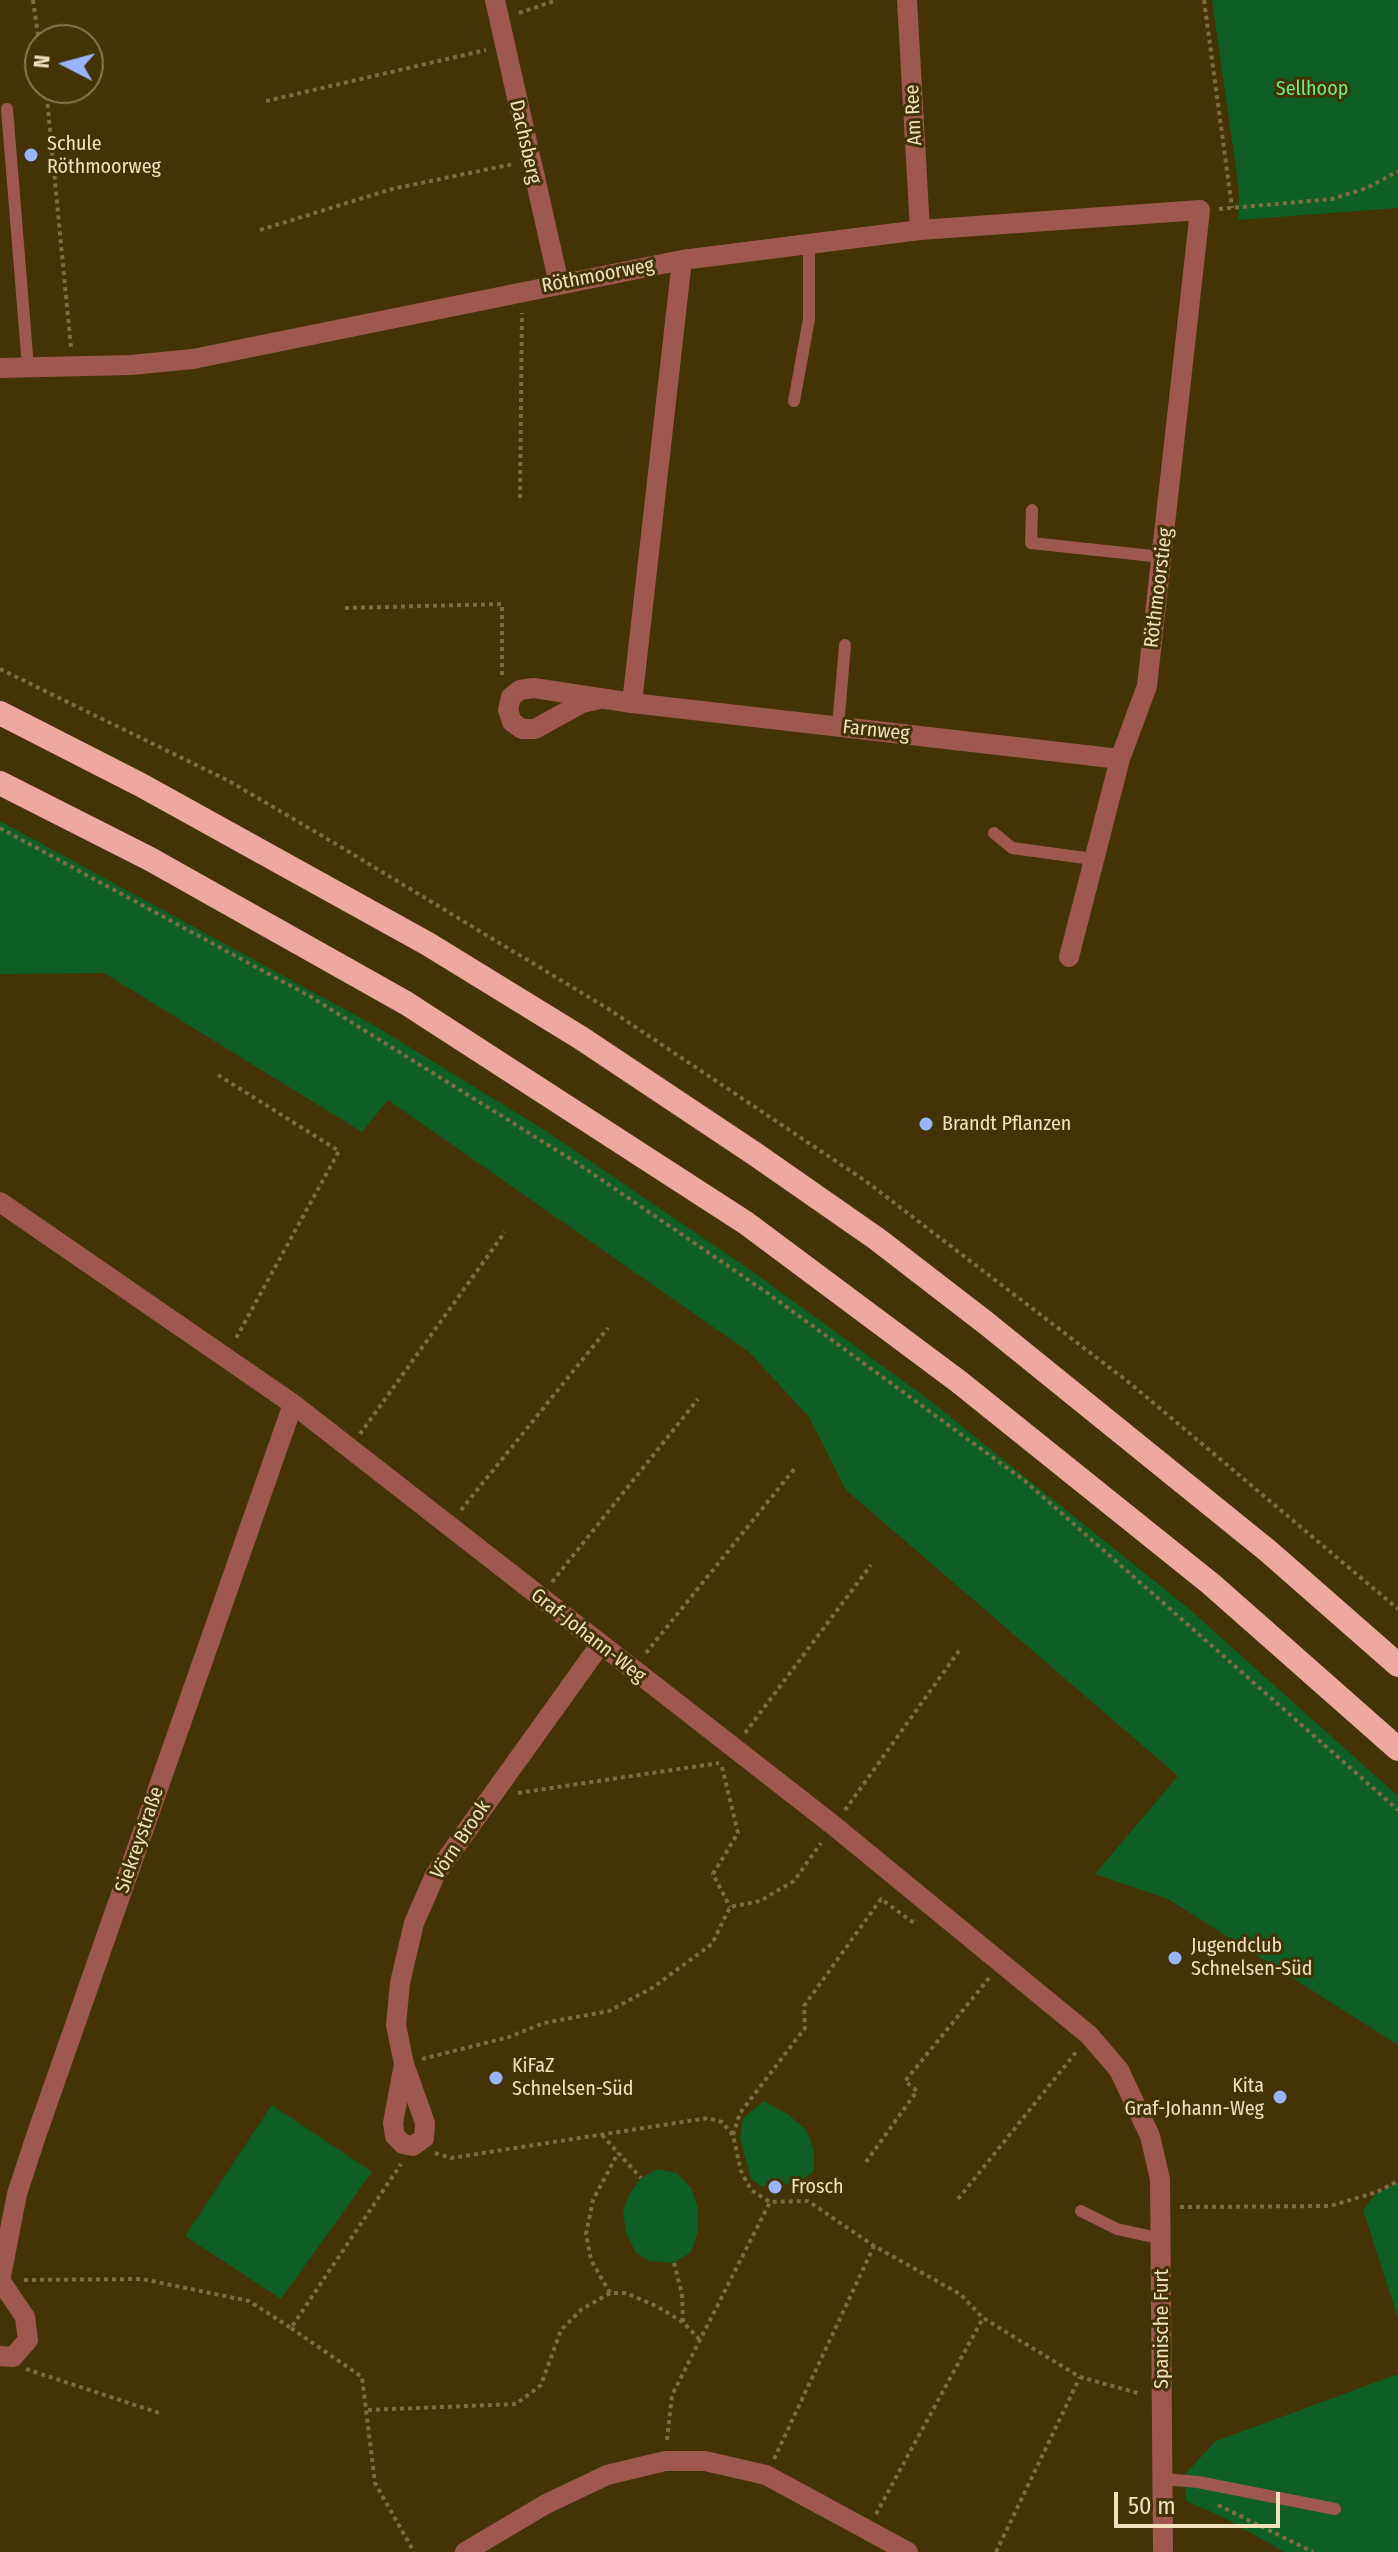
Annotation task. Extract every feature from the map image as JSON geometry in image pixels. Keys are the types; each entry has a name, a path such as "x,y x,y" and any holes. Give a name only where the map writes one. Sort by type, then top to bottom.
{"highway":[{"path":"0,713 154,792 428,944 581,1038 755,1154 877,1239 986,1323 1268,1551 1398,1665"},
{"path":"0,783 150,859 406,1003 746,1223 958,1381 1211,1584 1398,1749"}],"street":[{"name":"Am Ree","path":"907,0 920,230"},
{"name":"Dachsberg","path":"497,10 559,284"},
{"name":"Röthmoorweg","path":"0,368 193,359 682,260 920,230 1200,210"},
{"name":"Röthmoorstieg","path":"1069,957 1120,759 1147,686 1200,210"},
{"path":"632,703 682,260"},
{"name":"Farnweg","path":"511,697 520,690 534,688 632,703 1120,759"},
{"path":"511,697 508,710 512,722 522,729 546,726 582,703 600,699"},
{"name":"Graf-Johann-Weg","path":"0,1202 224,1360 293,1404 833,1825 1089,2035 1119,2070 1138,2110"},
{"name":"Siekreystraße","path":"0,2280 17,2194 36,2136 293,1404"},
{"name":"Vörn Brook","path":"404,2064 393,2123 395,2136 403,2144 413,2146 424,2138 425,2123 404,2064 396,2025 400,1983 414,1923 435,1875 600,1645"},
{"name":"Spanische Furt","path":"1138,2110 1150,2136 1162,2207 1163,2552"},
{"path":"0,2280 25,2317 28,2340 6,2356"},
{"path":"465,2552 546,2504 607,2475 665,2461 705,2461 766,2475 908,2552"}],"lane":[{"path":"7,109 28,367"},
{"path":"794,401 809,319 809,244"},
{"path":"1032,510 1031,543 1162,557"},
{"path":"838,727 845,645"},
{"path":"994,833 1012,848 1093,859"},
{"path":"1081,2211 1117,2229 1162,2239"},
{"path":"1163,2479 1198,2482 1335,2509"}],"path":[{"path":"33,0 36,24"},
{"path":"497,10 557,0"},
{"path":"1204,0 1232,208"},
{"path":"266,101 503,47"},
{"path":"48,104 73,366"},
{"path":"260,230 392,189 530,161"},
{"path":"1200,210 1332,199 1367,188 1398,171"},
{"path":"520,498 522,291"},
{"path":"345,608 502,604 502,681 511,697"},
{"path":"0,828 311,997 577,1163 766,1292 1025,1481 1398,1810"},
{"path":"218,1075 339,1151 224,1360"},
{"path":"350,1449 505,1232"},
{"path":"448,1526 608,1328"},
{"path":"540,1598 698,1399"},
{"path":"632,1670 795,1468"},
{"path":"730,1907 760,1901 794,1881 961,1648"},
{"path":"722,1763 738,1833 713,1874 730,1907"},
{"path":"733,2135 740,2113 805,2028 804,2006 881,1899 914,1923 929,1903"},
{"path":"404,2064 509,2037 544,2023 609,2011 652,1988 712,1944 730,1907"},
{"path":"866,2162 917,2091 905,2081 1001,1965"},
{"path":"958,2199 1089,2035"},
{"path":"291,2328 413,2146 451,2158 708,2118 722,2122 733,2135 741,2171 751,2190 770,2202 808,2201 874,2246 960,2294 983,2318 1080,2377 1162,2400"},
{"path":"602,2135 641,2178"},
{"path":"610,2293 591,2260 586,2234 593,2200 618,2153"},
{"path":"1162,2207 1330,2206 1377,2192 1398,2181"},
{"path":"665,2461 672,2395 770,2202"},
{"path":"766,2475 874,2246"},
{"path":"674,2263 682,2294 683,2322"},
{"path":"0,2280 142,2279 249,2301 291,2328 362,2377 375,2483 414,2552"},
{"path":"368,2410 516,2404 541,2385 561,2330 582,2309 610,2293 626,2293 683,2322 700,2340"},
{"path":"868,2530 983,2318"},
{"path":"6,2356 31,2373 159,2413"},
{"path":"996,2552 1080,2377"},
{"path":"1211,2502 1313,2552"}],"green space":[{"name":"Sellhoop","path":"1212,0 1398,0 1398,208 1238,220 1239,189"},
{"path":"0,821 377,1027 546,1131 752,1271 928,1399 1188,1608 1398,1796 1398,2045 1168,1899 1095,1874 1178,1776 846,1490 809,1417 749,1352 388,1100 362,1132 104,973 0,974"},
{"path":"764,2101 789,2115 807,2131 814,2151 814,2171 802,2180 774,2187 761,2186 751,2179 740,2138 743,2118"},
{"path":"272,2105 372,2172 281,2299 185,2236"},
{"path":"658,2169 677,2173 691,2188 698,2207 698,2231 691,2252 674,2263 650,2261 636,2253 626,2233 623,2210 630,2193 641,2178"},
{"path":"1398,2182 1398,2318 1363,2210 1377,2193"},
{"path":"1398,2374 1398,2552 1284,2552 1223,2517 1186,2501 1185,2474 1216,2441"}],"place":[{"name":"Schule Röthmoorweg","path":"31,155"},
{"name":"Brandt Pflanzen","path":"926,1124"},
{"name":"Jugendclub Schnelsen-Süd","path":"1175,1958"},
{"name":"KiFaZ Schnelsen-Süd","path":"496,2078"},
{"name":"Kita Graf-Johann-Weg","path":"1280,2097"},
{"name":"Frosch","path":"775,2187"}]}
